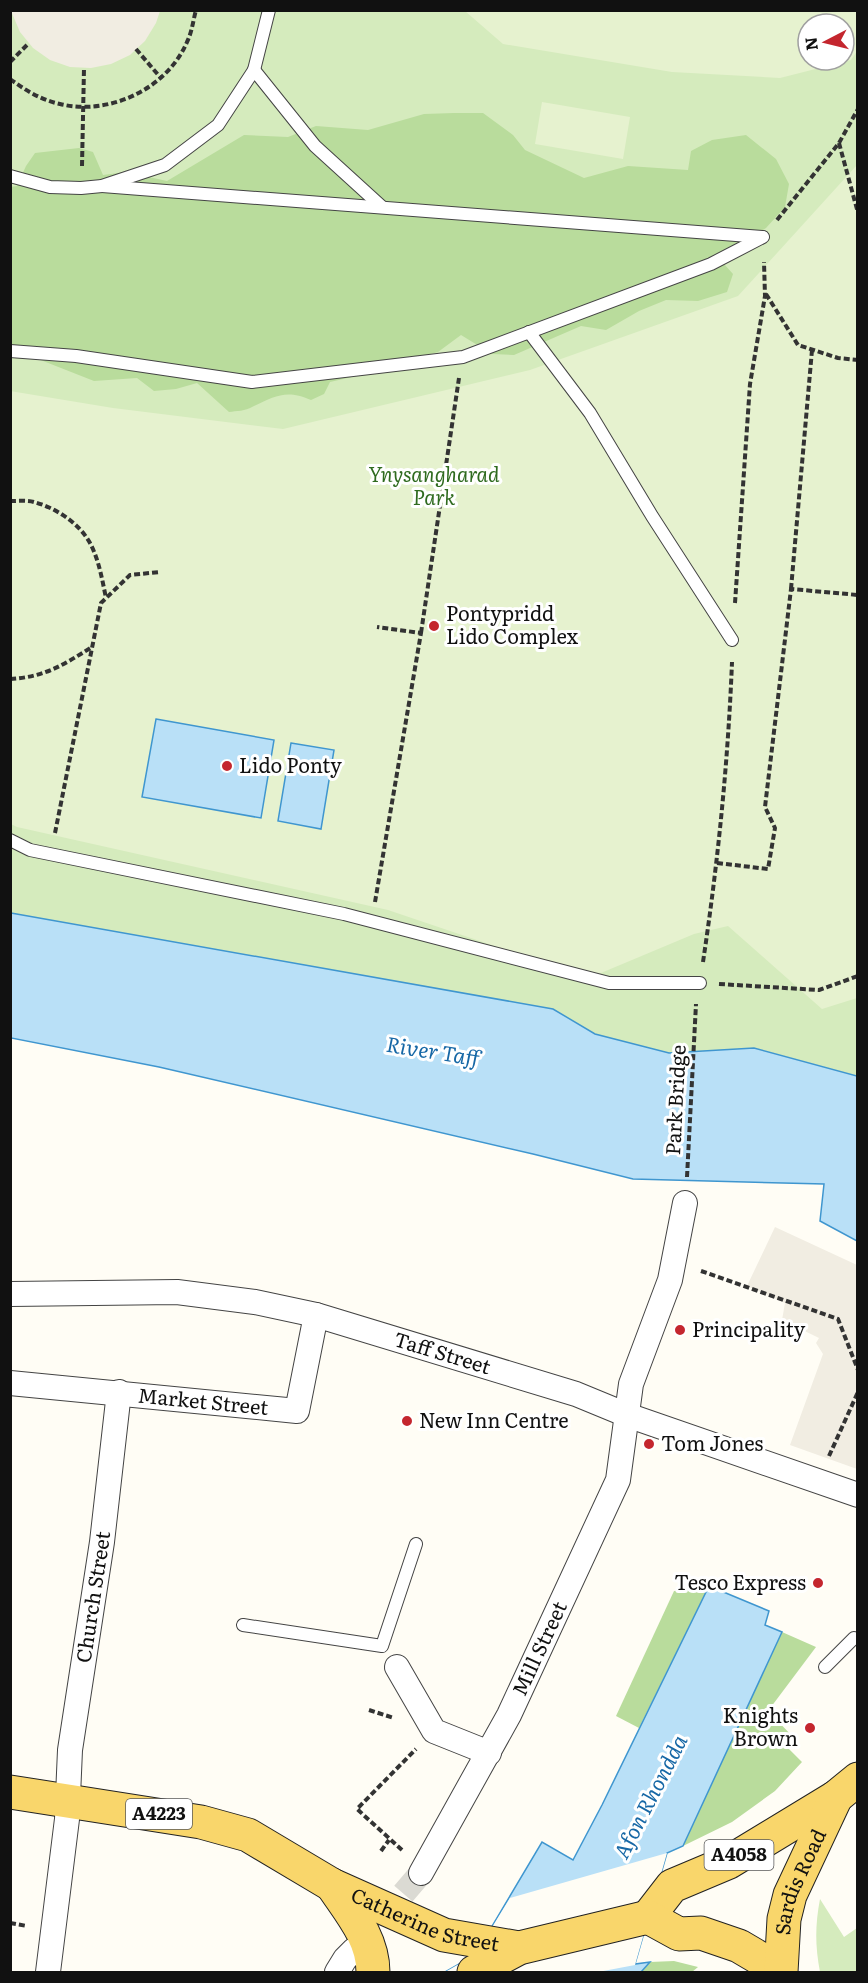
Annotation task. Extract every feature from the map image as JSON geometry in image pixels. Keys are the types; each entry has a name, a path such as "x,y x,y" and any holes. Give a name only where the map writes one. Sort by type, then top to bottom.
{"main road":[{"name":"Sardis Road","path":"648,1917 672,1886 729,1862 847,1788"},
{"name":"Sardis Road","path":"781,1972 784,1919 790,1895 847,1788"},
{"name":"A4223","path":"10,1792 68,1801"},
{"name":"Catherine Street","path":"68,1801 201,1822 248,1835 332,1885 444,1935 478,1958"},
{"name":"Catherine Street","path":"332,1885 362,1929 371,1949 364,1961"},
{"path":"478,1958 648,1917 679,1934 701,1933 739,1946 761,1959 774,1972"}],"street":[{"name":"Mill Street","path":"422,1873 509,1715 618,1480 632,1384 670,1280 685,1203"},
{"name":"Taff Street","path":"10,1294 177,1292 255,1302 316,1314 576,1394 858,1495"},
{"name":"Market Street","path":"10,1383 297,1411 316,1314"},
{"name":"Church Street","path":"48,1972 67,1826 70,1750 102,1542 119,1392"},
{"path":"390,1656 434,1731 489,1753"},
{"path":"338,1972 345,1959 364,1961"}],"lane":[{"path":"102,186 165,165 218,125 254,70 269,10"},
{"path":"254,70 315,146 382,207"},
{"path":"13,178 50,186 81,188 102,186 763,237"},
{"path":"10,351 76,356 252,382 463,357 711,264 763,237"},
{"path":"529,332 590,413 652,516 732,640"},
{"path":"10,840 30,850 371,921 609,983 700,983"},
{"path":"243,1625 390,1656 416,1544"},
{"path":"825,1667 854,1638 858,1639"}],"path":[{"path":"10,79 31,93 59,104 84,107 120,102 147,88 170,68 187,43 196,10"},
{"path":"10,62 29,43"},
{"path":"136,49 160,77"},
{"path":"81,188 84,68"},
{"path":"858,109 839,143 763,237 765,291 750,384 732,640 728,746 717,863 700,983 819,990 858,976"},
{"path":"839,143 858,213"},
{"path":"765,291 798,345 838,358 858,360"},
{"path":"717,863 768,869 775,828 765,807 791,589 812,350"},
{"path":"371,921 421,633 463,357"},
{"path":"10,501 32,501 59,512 74,524 89,541 98,563 106,598"},
{"path":"50,854 101,603 129,575 160,572"},
{"path":"791,589 858,595"},
{"path":"377,627 421,633"},
{"path":"10,679 31,678 62,666 92,646"},
{"name":"Park Bridge","path":"685,1203 697,998"},
{"path":"673,1261 838,1320 858,1370"},
{"path":"817,1481 858,1392"},
{"path":"381,1851 387,1838 357,1809 434,1731"},
{"path":"10,1923 27,1926"}],"green space":[{"name":"Ynysangharad Park","path":"10,11 857,11 857,1076 755,1048 669,1053 595,1034 553,1009 11,913"},
{"path":"465,11 857,11 856,52 856,12 796,12 796,72 804,72 780,78 672,72 503,44"},
{"path":"542,102 630,117 623,159 535,144"},
{"path":"483,113 513,135 525,150 584,178 628,166 688,170 691,151 712,140 746,135 776,159 789,184 785,207 766,228 740,244 724,264 733,274 727,292 698,301 666,300 639,311 606,330 581,326 514,355 492,354 461,335 438,352 416,358 377,362 356,376 330,382 324,394 311,400 287,394 247,409 229,412 197,383 176,389 154,391 137,378 94,381 33,357 11,344 10,187 17,186 35,153 79,148 93,152 103,175 126,172 167,181 244,135 288,137 316,126 368,130 424,114"},
{"name":"Pontypridd Lido Complex","path":"857,165 857,998 822,1009 728,926 694,934 589,978 388,910 11,824 10,391 113,408 283,429 530,370 738,296"},
{"path":"709,1586 639,1728 616,1716 674,1591"},
{"path":"782,1632 816,1647 768,1711 796,1740 788,1748 802,1762 775,1791 732,1822 683,1846"},
{"path":"820,1899 844,1937 857,1928 857,1972 820,1972 816,1936"},
{"path":"674,1961 698,1967 692,1972 641,1972 650,1962"}],"shaded area":[{"path":"11,10 160,11 145,41 130,55 111,64 91,68 70,67 50,60 33,48 20,32"},
{"path":"775,1227 857,1265 857,1469 790,1445 823,1354 816,1343 819,1338 782,1320 785,1303 747,1286"}],"water":[{"path":"156,719 274,740 261,818 142,797"},
{"path":"291,743 334,750 321,829 278,821"},
{"name":"River Taff","path":"11,913 553,1009 595,1034 669,1053 754,1048 857,1076 857,1241 820,1221 824,1184 633,1179 159,1067 11,1038"},
{"name":"Afon Rhondda","path":"709,1586 769,1611 765,1625 782,1632 683,1846 667,1853 635,1964 650,1962 641,1972 445,1972 475,1955 542,1842 573,1860"}],"pier":[{"path":"667,1853 635,1965 598,1972 445,1972 475,1955 510,1898"}],"tunnel":[{"path":"380,1921 421,1873"}],"place":[{"name":"Pontypridd Lido Complex","path":"434,626"},
{"name":"Lido Ponty","path":"227,766"},
{"name":"Principality","path":"680,1330"},
{"name":"New Inn Centre","path":"407,1421"},
{"name":"Tom Jones","path":"649,1444"},
{"name":"Tesco Express","path":"818,1583"},
{"name":"Knights Brown","path":"810,1728"}]}
